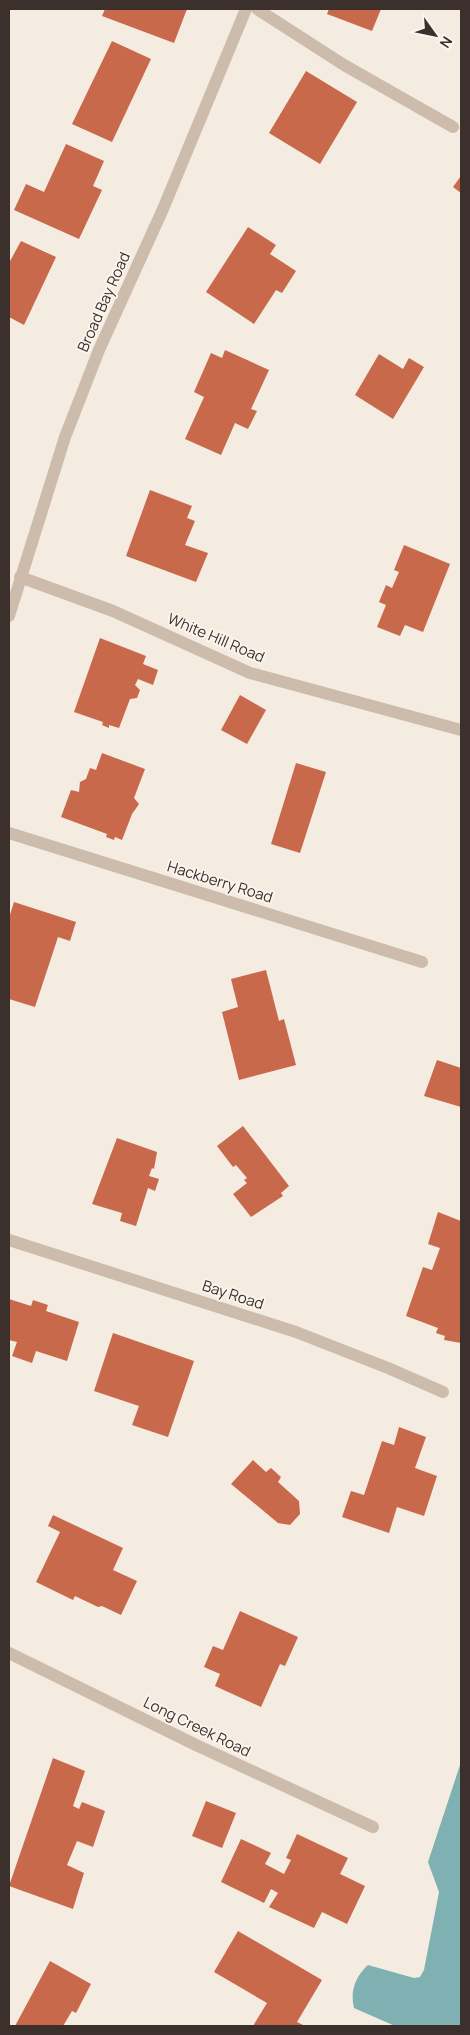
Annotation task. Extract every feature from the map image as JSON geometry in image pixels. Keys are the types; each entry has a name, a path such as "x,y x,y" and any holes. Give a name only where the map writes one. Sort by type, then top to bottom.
{"street":[{"name":"Broad Bay Road","path":"9,616 65,437 89,376 163,209 246,9"},
{"path":"257,9 344,65 453,127"},
{"name":"White Hill Road","path":"20,577 113,612 250,673 461,730"},
{"name":"Hackberry Road","path":"9,833 422,962"},
{"name":"Bay Road","path":"9,1240 296,1332 443,1392"},
{"name":"Long Creek Road","path":"9,1653 196,1745 372,1827"}],"water":[{"path":"461,1762 461,2026 395,2026 354,2008 353,1990 360,1974 368,1965 414,1978 420,1977 424,1970 439,1892 428,1862"}],"building":[{"path":"105,9 187,9 174,43 102,16"},
{"path":"329,9 381,9 372,31 327,14"},
{"path":"112,41 151,59 112,142 72,124"},
{"path":"306,71 357,102 320,164 269,133"},
{"path":"66,144 104,161 93,186 102,190 79,239 14,210 26,184 44,192"},
{"path":"461,176 461,193 453,187"},
{"path":"248,227 276,245 270,254 296,271 282,293 276,290 254,324 206,292"},
{"path":"21,241 56,257 24,325 9,317 9,263"},
{"path":"225,350 269,370 251,409 257,411 248,429 235,423 221,455 185,439 204,397 194,392 211,353 222,358"},
{"path":"379,354 403,369 409,358 424,367 393,419 355,395"},
{"path":"150,490 192,506 187,518 195,521 185,545 208,553 196,582 126,556"},
{"path":"404,545 450,564 423,632 405,625 400,636 377,627 386,605 379,602 386,585 392,588 399,572 394,570"},
{"path":"100,638 146,656 143,664 158,670 153,685 138,679 135,685 140,690 137,698 130,699 119,728 109,725 109,728 102,725 103,722 74,712"},
{"path":"240,695 266,710 247,744 221,730"},
{"path":"102,753 145,769 134,798 139,804 132,814 122,840 115,837 114,840 106,837 107,834 61,817 71,790 79,792 80,782 86,779 90,768 96,770"},
{"path":"296,763 326,772 300,853 271,844"},
{"path":"14,902 76,922 70,941 58,937 35,1007 9,999 9,918"},
{"path":"266,970 279,1021 284,1019 296,1065 239,1080 222,1012 238,1007 231,979"},
{"path":"437,1060 461,1068 461,1107 424,1096"},
{"path":"243,1126 289,1186 281,1193 283,1196 251,1217 233,1194 247,1183 244,1180 247,1178 236,1165 233,1167 217,1146"},
{"path":"117,1138 157,1152 154,1169 152,1168 149,1176 159,1179 155,1191 148,1188 136,1226 120,1221 122,1213 92,1204"},
{"path":"438,1212 461,1221 461,1343 444,1340 445,1336 436,1333 438,1328 406,1316 423,1267 432,1270 440,1248 428,1244"},
{"path":"9,1299 31,1306 33,1300 48,1305 46,1311 79,1322 67,1361 36,1351 32,1363 12,1356 17,1342 9,1340"},
{"path":"113,1333 194,1361 168,1437 132,1425 139,1406 94,1391"},
{"path":"399,1427 426,1437 415,1468 437,1476 424,1516 397,1507 389,1533 342,1517 351,1491 364,1495 382,1441 394,1445"},
{"path":"253,1460 266,1472 271,1468 281,1477 278,1482 299,1501 300,1514 290,1525 278,1523 231,1484"},
{"path":"53,1515 123,1548 113,1570 137,1581 121,1615 75,1596 73,1600 36,1582 60,1532 48,1526"},
{"path":"240,1611 298,1637 285,1666 280,1664 261,1707 215,1686 220,1674 204,1667 213,1646 223,1650"},
{"path":"53,1758 85,1771 73,1806 79,1809 82,1802 105,1811 93,1847 77,1841 67,1865 84,1873 73,1909 9,1886"},
{"path":"206,1801 236,1813 222,1848 192,1836"},
{"path":"297,1834 348,1858 340,1874 365,1886 347,1924 322,1912 314,1928 269,1907 278,1893 271,1889 264,1903 221,1882 241,1839 271,1853 265,1864 284,1874 291,1860 286,1858"},
{"path":"238,1931 322,1980 297,2022 305,2026 253,2026 267,2003 214,1972"},
{"path":"50,1961 91,1984 76,2013 72,2011 63,2026 15,2026"}]}
